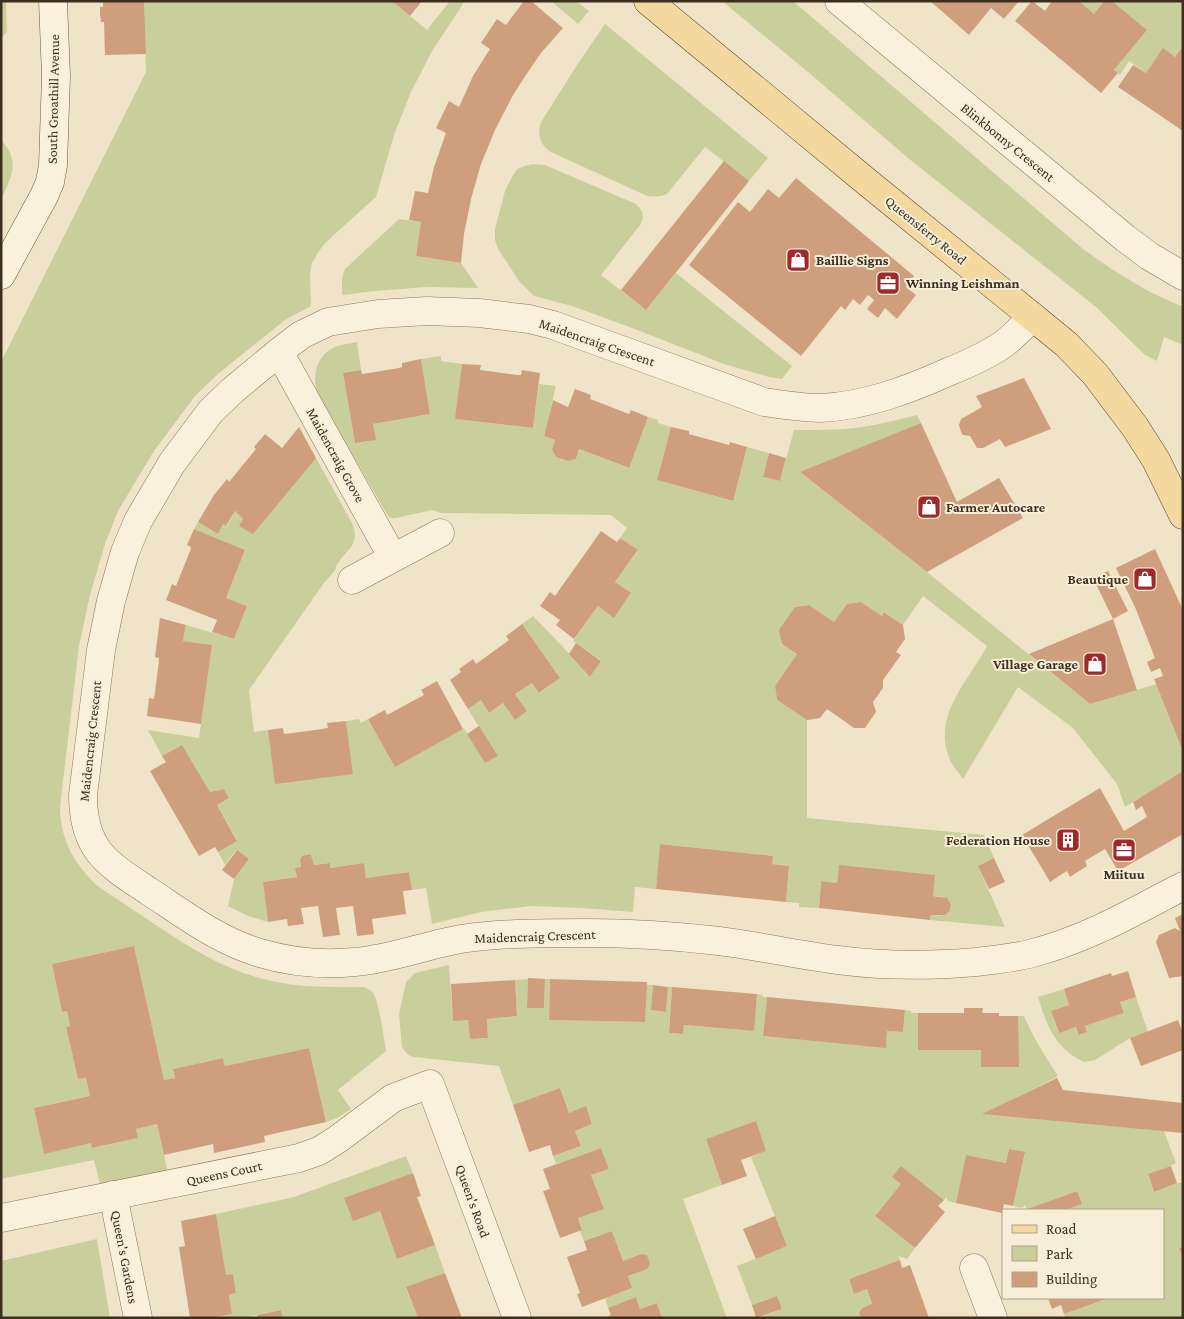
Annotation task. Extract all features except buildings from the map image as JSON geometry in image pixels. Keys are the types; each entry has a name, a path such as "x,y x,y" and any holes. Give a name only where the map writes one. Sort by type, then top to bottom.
{"main road":[{"name":"Queensferry Road","path":"648,1 1066,344 1095,374 1135,427 1156,460 1183,515"}],"street":[{"name":"South Groathill Avenue","path":"1,275 50,182 53,165 56,76 53,1"},
{"name":"Blinkbonny Crescent","path":"839,1 1124,238 1149,256 1183,276"},
{"name":"Maidencraig Crescent","path":"1033,317 1006,342 987,355 935,378 899,392 860,403 820,408 764,402 554,325 529,319 479,313 427,311 378,314 328,322 301,335 233,390 211,411 172,463 138,521 125,552 111,601 101,650 83,795 84,815 89,836 106,861 114,868 208,931 226,940 277,958 325,963 356,962 461,939 498,935 589,933 716,941 836,960 876,964 956,964 1027,955 1056,946 1094,932 1183,886"},
{"name":"Maidencraig Grove","path":"279,352 393,558"},
{"path":"352,580 440,532"},
{"name":"Queens Court","path":"1,1218 299,1158 319,1151 338,1139 393,1098 430,1084"},
{"name":"Queen's Road","path":"430,1084 517,1318"},
{"name":"Queen's Gardens","path":"113,1195 138,1318"},
{"path":"974,1268 993,1318"}],"green space":[{"path":"1,1 6,1 7,32 1,38"},
{"path":"144,1 392,1 427,30 450,1 465,1 432,51 411,92 394,135 376,197 326,242 312,263 310,275 311,306 285,320 219,373 195,396 154,451 118,511 105,544 90,595 79,646 60,807 63,830 70,851 90,879 99,887 186,944 213,960 241,972 295,985 363,987 369,989 377,1003 386,1051 338,1090 351,1109 339,1117 326,1122 309,1048 225,1066 223,1058 173,1069 175,1078 164,1080 134,946 52,964 62,1012 67,1011 70,1026 66,1027 78,1079 86,1078 90,1096 34,1108 44,1153 91,1143 93,1148 138,1138 136,1129 157,1124 168,1173 101,1188 94,1160 1,1179 1,362 146,72"},
{"path":"551,1 576,1 589,11 578,24"},
{"path":"722,1 793,1 1083,249 1150,292 1183,307 1183,345 1164,337 1157,361 1145,355 1096,307 908,158"},
{"path":"1079,1 1104,1 1094,14"},
{"path":"1112,1 1183,1 1183,46 1175,57 1163,49 1146,73 1129,61 1120,75 1114,70 1147,30"},
{"path":"605,24 768,158 749,181 705,147 667,194 647,196 551,152 544,146 540,139 539,131 541,122"},
{"path":"1,140 11,155 12,169 11,177 1,200"},
{"path":"533,164 545,165 636,204 640,209 643,216 642,222 601,275 646,310 676,273 792,366 782,379 724,364 572,306 534,296 519,281 498,249 495,240 495,229 505,191 511,179 517,169"},
{"path":"399,219 421,222 416,256 461,263 478,288 426,287 342,295 342,278 345,269"},
{"path":"357,342 361,370 343,373 355,443 375,440 373,424 430,414 421,359 441,356 441,361 462,364 456,419 533,428 539,384 556,386 544,436 555,440 552,450 556,457 568,461 576,459 579,449 628,468 648,417 658,420 658,423 671,427 657,480 732,501 747,447 769,453 763,477 780,481 794,430 856,428 917,415 921,423 801,473 1090,704 1156,684 1183,753 1183,771 1125,807 1117,784 1073,728 1018,687 963,779 950,760 945,744 945,729 948,714 954,700 987,646 923,596 903,625 885,612 882,616 861,602 847,604 834,622 809,605 795,607 782,644 797,654 775,686 777,700 807,720 807,818 984,835 994,858 978,866 1005,927 930,920 931,915 946,914 951,907 948,900 941,896 933,896 934,875 839,866 837,883 821,881 819,908 799,907 799,903 786,902 789,866 772,864 773,856 661,844 656,889 635,887 633,912 531,906 481,912 432,924 426,888 412,890 409,872 366,878 364,863 330,868 329,863 314,865 309,854 302,856 300,859 301,867 296,868 297,877 263,882 268,922 248,916 228,906 234,879 249,859 236,850 225,865 218,852 237,840 217,805 229,798 224,789 210,792 182,745 162,756 148,730 199,738 212,645 183,641 186,625 234,639 247,606 226,598 245,550 194,529 198,522 218,534 223,524 227,526 235,511 243,519 316,458 352,523 355,537 354,542 249,690 254,732 268,730 353,774 346,721 359,719 361,723 368,719 395,766 464,728 485,763 497,756 468,709 481,700 489,713 503,703 515,720 527,711 515,694 532,683 540,693 560,678 522,624 533,616 591,676 601,660 573,641 598,606 614,617 631,594 615,582 638,551 620,538 627,528 611,515 441,513 432,510 396,518 388,516 319,397 315,383 316,369 327,352 339,346"},
{"path":"449,965 453,1020 468,1020 470,1039 488,1038 487,1019 517,1016 515,980 528,979 527,1007 544,1008 545,979 550,979 549,1020 645,1022 646,985 653,985 651,1010 666,1012 668,987 672,987 669,1033 683,1034 684,1025 753,1031 757,994 767,997 763,1036 886,1047 887,1031 903,1032 905,1010 918,1013 918,1050 981,1050 1018,1066 1018,1016 1024,1016 1057,1077 984,1114 1164,1131 1176,1163 1148,1175 1154,1192 1177,1183 1183,1183 1183,1247 1179,1249 1183,1260 1183,1318 1066,1318 1064,1314 1106,1299 1164,1299 1164,1209 1068,1209 1081,1204 1076,1191 1030,1209 1027,1209 1025,1205 1022,1208 1013,1206 1025,1153 1009,1149 1006,1163 966,1155 956,1203 948,1201 946,1197 944,1200 901,1166 901,1184 875,1216 915,1248 907,1259 898,1256 900,1260 849,1279 854,1294 867,1289 872,1304 862,1308 859,1313 861,1318 759,1318 782,1309 777,1296 752,1305 737,1266 787,1246 751,1157 766,1151 755,1122 706,1139 722,1185 683,1199 727,1318 662,1318 657,1303 640,1309 636,1297 608,1308 605,1298 632,1288 628,1276 646,1269 650,1264 647,1256 641,1254 623,1261 612,1231 584,1241 578,1218 604,1209 591,1175 609,1169 601,1148 556,1164 553,1156 581,1146 575,1131 592,1124 586,1107 569,1113 560,1088 513,1105 499,1066 413,1057 407,1054 402,1047 399,1014 406,982 415,973"},
{"path":"1064,989 1069,1005 1051,1011 1058,1032 1076,1027 1080,1035 1087,1032 1085,1026 1124,1013 1120,1002 1136,997 1148,1032 1130,1038 1095,1060 1084,1062 1066,1050 1054,1036 1038,997"},
{"path":"406,1156 413,1173 345,1198 380,1211 397,1259 435,1245 445,1273 406,1288 418,1318 282,1318 280,1310 243,1318 209,1318 232,1314 229,1295 236,1293 233,1275 226,1275 216,1214 294,1197"},
{"path":"97,1239 110,1318 1,1318 1,1261"}],"place":[{"name":"Baillie Signs","path":"798,260"},
{"name":"Winning Leishman","path":"888,283"},
{"name":"Farmer Autocare","path":"929,507"},
{"name":"Beautique","path":"1145,579"},
{"name":"Village Garage","path":"1095,664"},
{"name":"Federation House","path":"1068,840"},
{"name":"Miituu","path":"1124,850"}]}
